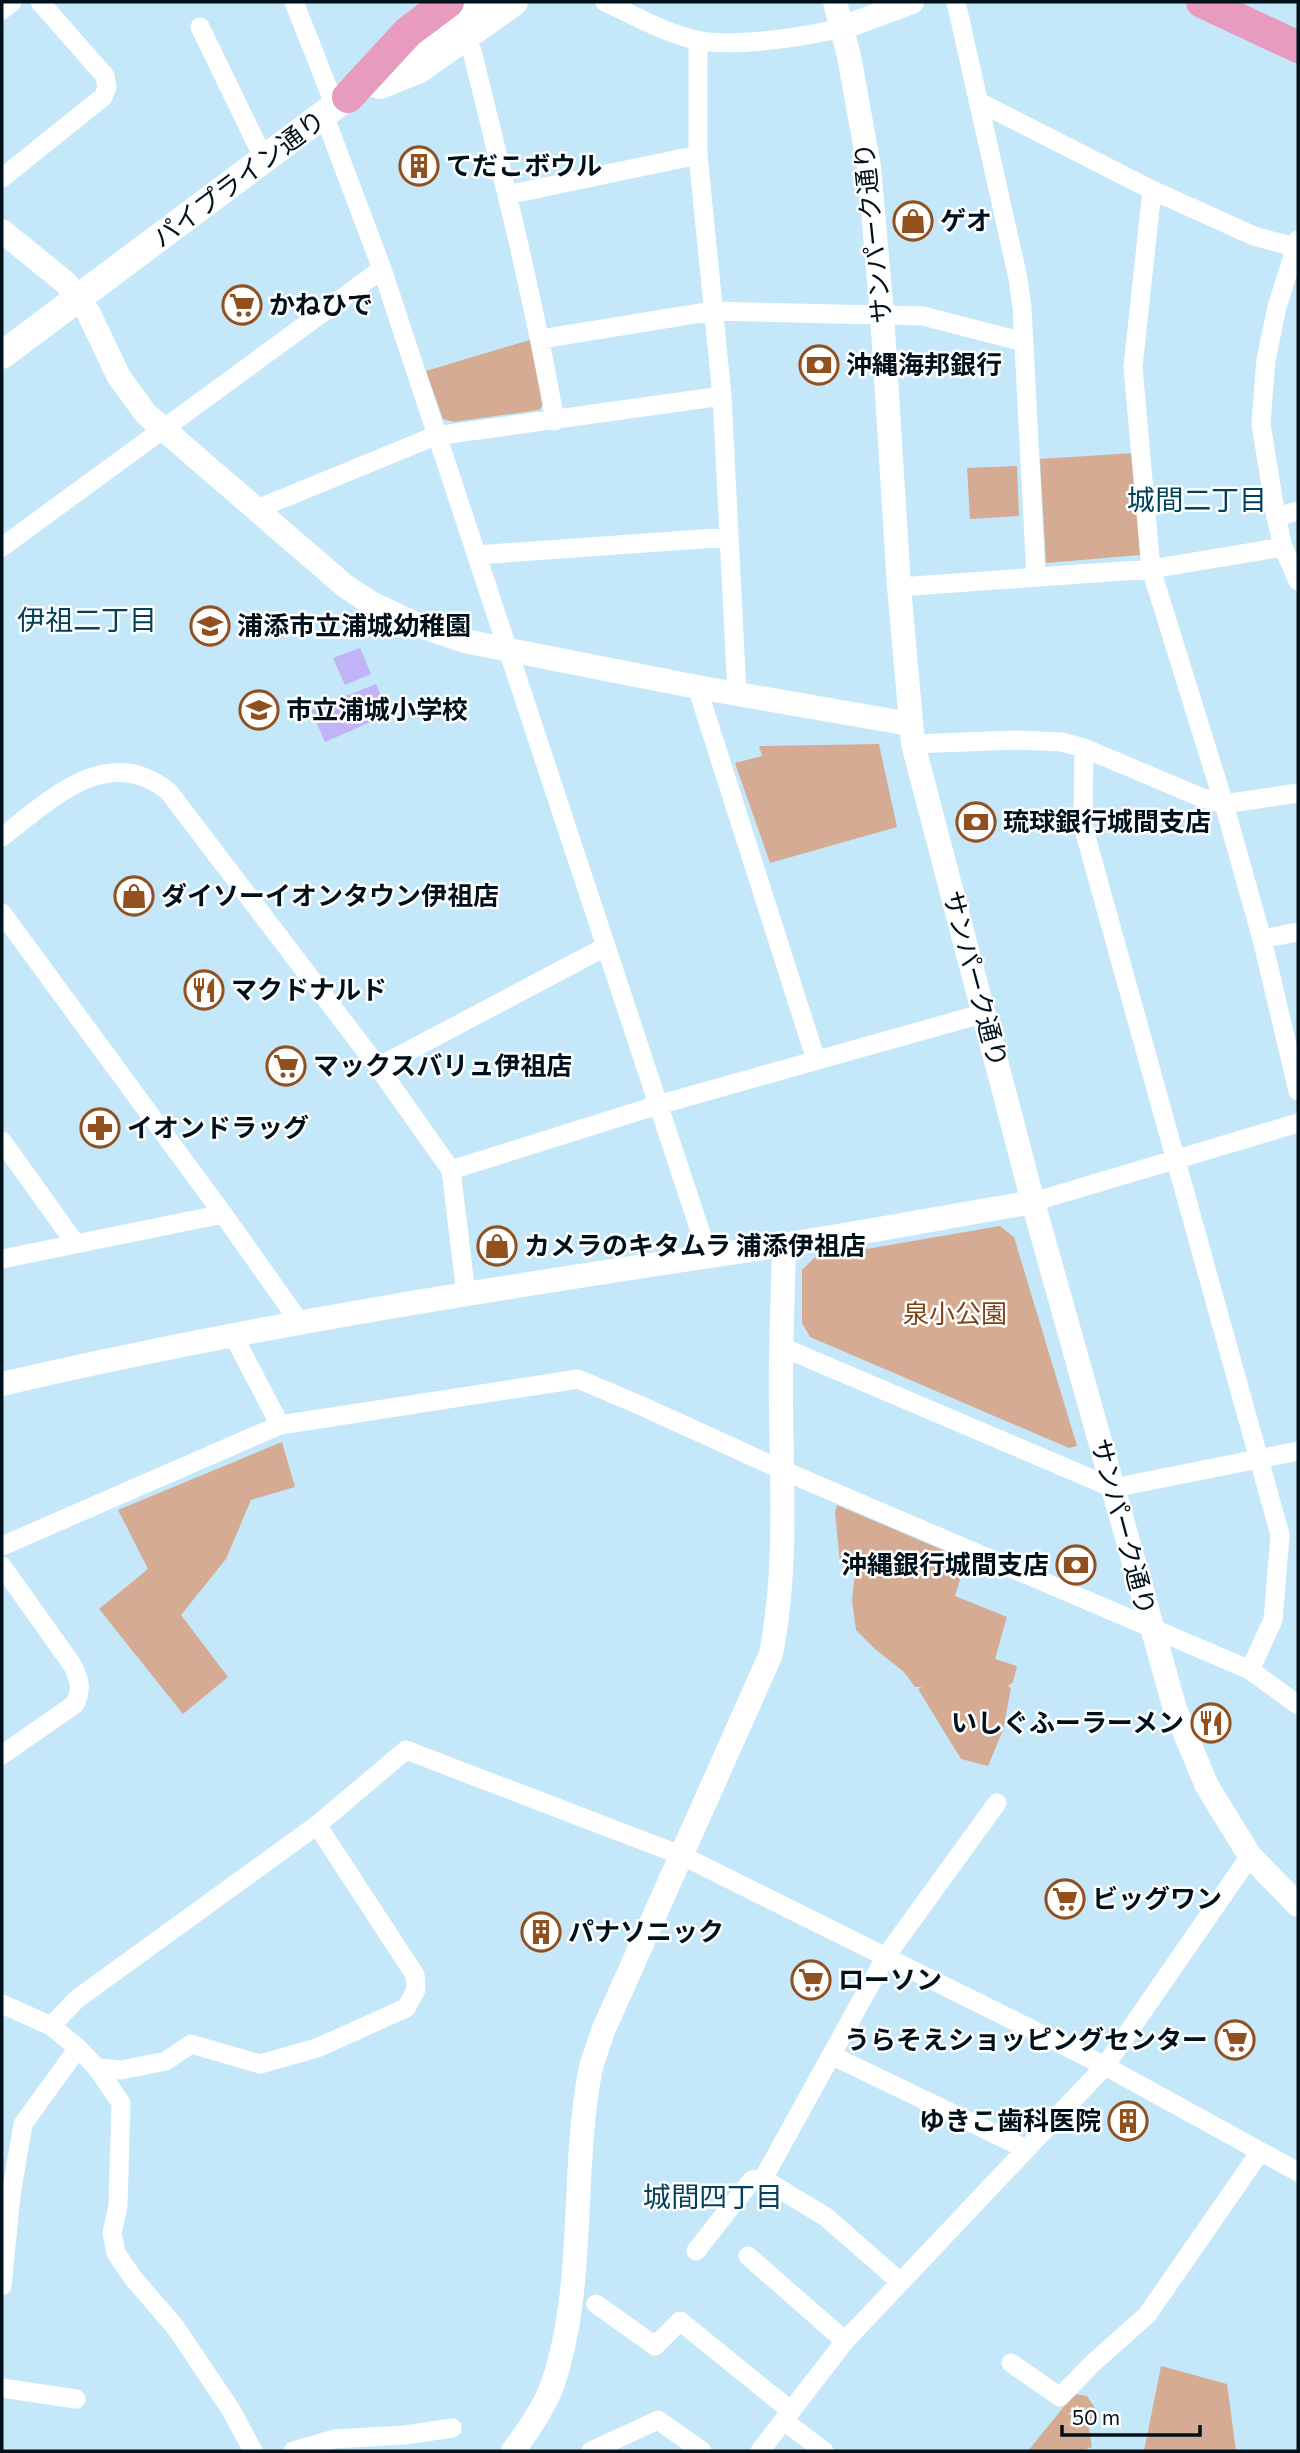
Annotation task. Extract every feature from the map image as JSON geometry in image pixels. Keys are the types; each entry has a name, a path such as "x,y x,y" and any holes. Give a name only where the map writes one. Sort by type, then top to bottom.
{"main road":[{"path":"336,106 408,33 448,2"},
{"name":"パイプライン通り","path":"2,355 474,2"},
{"path":"336,106 418,70 513,2"},
{"path":"1202,2 1298,47"}],"street":[{"path":"2,10 12,2"},
{"path":"2,178 103,97 107,88 105,76 40,2"},
{"path":"294,2 336,106 382,269 435,436 477,555 708,1255"},
{"path":"605,2 673,33 698,40 760,40 842,28 912,2"},
{"name":"サンパーク通り","path":"835,2 869,167 882,314 911,734 1033,1202 1175,1709 1207,1786 1250,1856 1298,1905"},
{"path":"956,2 1018,278 1024,342 1036,577"},
{"path":"200,27 264,159"},
{"path":"462,40 472,51 541,339 555,421"},
{"path":"698,40 698,155 722,396 737,694"},
{"path":"979,102 1152,190 1254,236 1298,245 1278,307 1262,385 1261,424 1283,547 1298,581"},
{"path":"507,195 698,155"},
{"path":"1152,190 1133,367 1151,569 1224,804 1262,939 1298,1091"},
{"path":"2,232 66,283 88,312 119,377 146,414 345,586 372,603 418,625 464,641 737,694 911,734 1062,742 1084,748 1200,797 1224,804 1298,793"},
{"path":"2,547 382,269"},
{"path":"541,339 713,311 923,316 1024,342"},
{"path":"257,509 435,436 722,396"},
{"path":"1276,517 1298,511"},
{"path":"477,555 729,537"},
{"path":"899,587 1151,569 1283,547"},
{"path":"697,687 816,1060"},
{"path":"1084,748 1083,826 1260,1459 1289,1537 1273,1620 1250,1670"},
{"path":"2,837 64,789 83,779 117,773 143,775 169,792 378,1067 451,1170 466,1294"},
{"path":"2,913 301,1324"},
{"path":"1262,939 1298,932"},
{"path":"378,1067 605,947"},
{"path":"451,1170 657,1105 985,1013"},
{"path":"2,1384 233,1335 466,1294 1033,1202 1298,1123"},
{"path":"2,1141 75,1243"},
{"path":"2,1259 223,1214"},
{"path":"513,2451 530,2428 552,2386 564,2344 571,2296 585,2108 591,2068 603,2031 771,1654 780,1588 784,1244"},
{"path":"233,1335 280,1425"},
{"path":"782,1347 1113,1488 1298,1451"},
{"path":"2,1546 280,1425 578,1379 1250,1670 1298,1705"},
{"path":"2,1566 73,1666 80,1681 81,1692 75,1704 2,1755"},
{"path":"51,2026 77,1999 317,1825 406,1750 683,1856 1105,2066 1298,2172"},
{"path":"763,2179 886,1956 998,1803"},
{"path":"97,2068 121,2070 166,2061 191,2044 260,2064 317,2048 406,2008 416,1990 415,1975 317,1825"},
{"path":"761,2451 845,2341 1105,2066 1250,1856"},
{"path":"2,2004 51,2026 78,2048 97,2068 121,2103 118,2206 112,2233 116,2253 133,2278 176,2328 231,2410 253,2451"},
{"path":"2,2286 7,2195 23,2124 78,2048"},
{"path":"831,2055 1026,2149"},
{"path":"1011,2363 1060,2397 1093,2362 1147,2315 1260,2152"},
{"path":"696,2251 752,2180 763,2179 826,2217 899,2281"},
{"path":"748,2256 845,2341"},
{"path":"596,2304 655,2346 680,2321 824,2451"},
{"path":"2,2388 76,2399"},
{"path":"591,2451 658,2420 702,2451"},
{"path":"293,2451 334,2439 405,2435 452,2428"}],"green space":[{"path":"536,338 547,400 539,410 454,422 443,419 426,371"},
{"path":"1134,453 1140,555 1046,563 1040,459"},
{"path":"1017,466 1019,516 970,519 967,468"},
{"path":"879,744 897,827 770,863 735,763 762,756 759,746"},
{"name":"泉小公園","path":"1000,1226 1014,1237 1077,1446 1069,1448 810,1337 802,1323 802,1270 814,1258"},
{"path":"282,1442 295,1487 251,1500 226,1559 181,1615 228,1677 183,1714 99,1609 148,1569 118,1510"},
{"path":"837,1505 966,1560 955,1596 1007,1617 995,1659 1017,1666 1013,1682 1008,1686 1011,1688 1003,1730 988,1766 961,1759 918,1689 922,1687 915,1687 904,1672 856,1630 852,1601 856,1563 840,1562 835,1512"},
{"path":"1161,2366 1227,2384 1236,2451 1144,2451"},
{"path":"1074,2394 1087,2396 1097,2411 1088,2423 1092,2447 1080,2451 1028,2451"}],"shaded area":[{"path":"360,648 371,674 345,685 333,658"},
{"path":"376,684 389,714 325,742 311,710"}],"place":[{"name":"てだこボウル","path":"419,166"},
{"name":"ゲオ","path":"913,221"},
{"name":"かねひで","path":"242,305"},
{"name":"沖縄海邦銀行","path":"819,365"},
{"name":"浦添市立浦城幼稚園","path":"210,626"},
{"name":"市立浦城小学校","path":"259,710"},
{"name":"琉球銀行城間支店","path":"976,822"},
{"name":"ダイソーイオンタウン伊祖店","path":"134,896"},
{"name":"マクドナルド","path":"204,990"},
{"name":"マックスバリュ伊祖店","path":"286,1066"},
{"name":"イオンドラッグ","path":"100,1128"},
{"name":"カメラのキタムラ 浦添伊祖店","path":"497,1246"},
{"name":"沖縄銀行城間支店","path":"1076,1565"},
{"name":"いしぐふーラーメン","path":"1211,1723"},
{"name":"ビッグワン","path":"1065,1899"},
{"name":"パナソニック","path":"541,1932"},
{"name":"ローソン","path":"811,1980"},
{"name":"うらそえショッピングセンター","path":"1235,2040"},
{"name":"ゆきこ歯科医院","path":"1128,2121"}],"district":[{"name":"城間二丁目","path":"1197,500"},
{"name":"伊祖二丁目","path":"87,620"},
{"name":"城間四丁目","path":"713,2197"}]}
